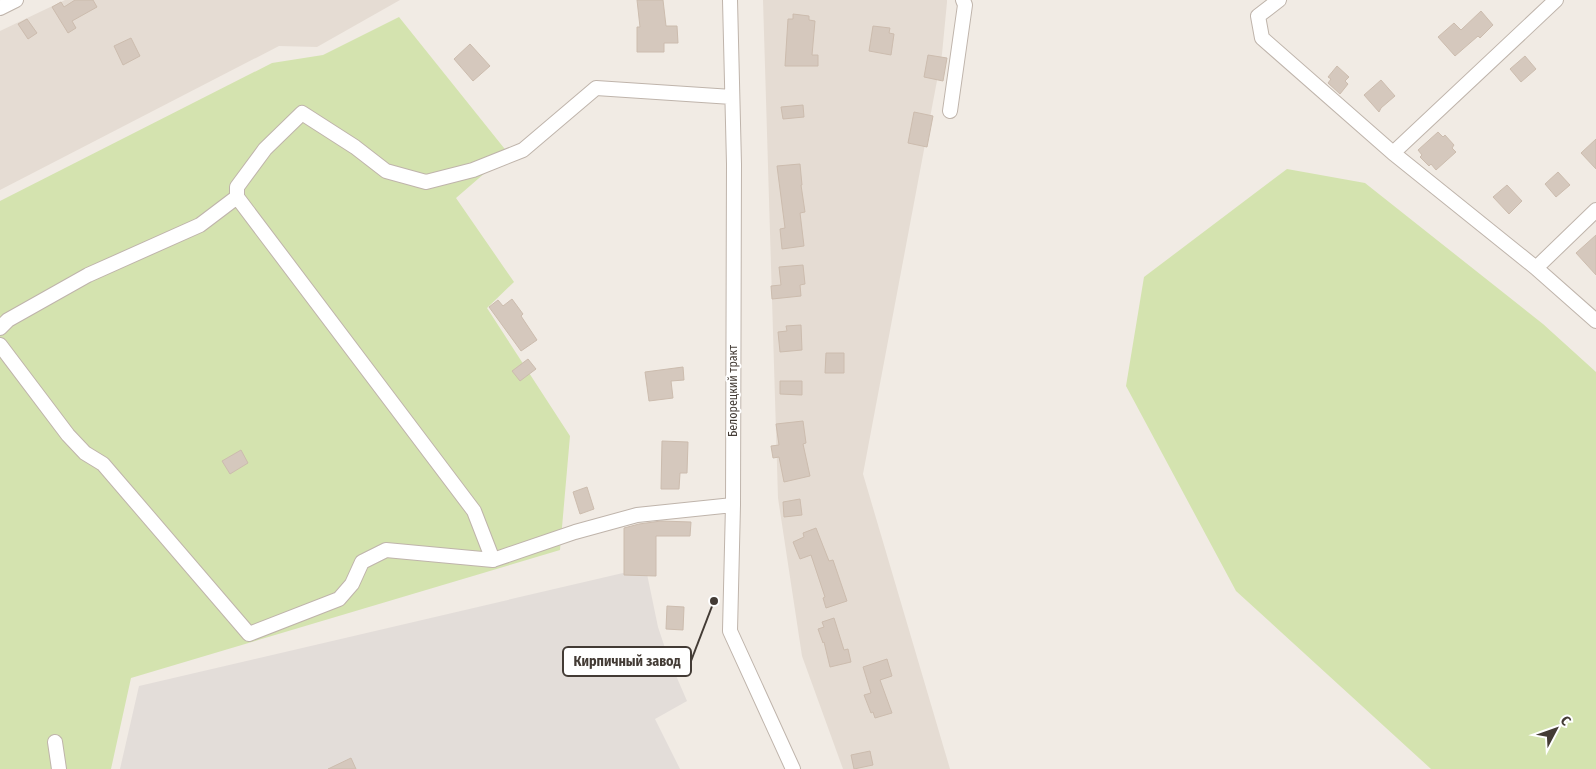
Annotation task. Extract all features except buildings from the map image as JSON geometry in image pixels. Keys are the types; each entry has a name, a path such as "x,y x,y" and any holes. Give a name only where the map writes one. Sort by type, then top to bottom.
{"street":[{"path":"0,8 16,0"},
{"name":"Белорецкий тракт","path":"730,0 734,164 733,505 730,631 793,769"},
{"path":"950,111 964,5 963,0"},
{"path":"1279,0 1258,16 1262,38 1393,153 1536,268 1596,321"},
{"path":"1393,153 1556,0"},
{"path":"493,560 474,511 237,197 237,187 265,149 302,113 355,147 386,171 426,182 473,170 523,150 596,88 732,97"},
{"path":"0,328 8,320 88,276 200,225 237,197"},
{"path":"1536,268 1596,210"},
{"path":"0,345 68,435 85,452 103,464 249,634 339,598 352,584 362,562 386,550 493,560 575,532 637,515 733,505"},
{"path":"55,742 59,769"}],"shaded area":[{"path":"65,0 400,0 317,47 279,46 0,190 0,31"},
{"path":"763,0 947,0 942,54 863,474 950,769 843,769 802,656 778,498"},
{"path":"623,573 647,574 658,627 668,657 687,701 655,719 680,769 120,769 139,686"}],"green space":[{"path":"399,17 508,153 456,198 514,282 487,308 570,436 560,550 131,678 111,769 0,769 0,201 272,63 323,55"},
{"path":"1287,169 1365,183 1543,324 1596,372 1596,769 1431,769 1236,591 1126,386 1144,277"}],"place":[{"name":"Кирпичный завод","path":"714,601"}]}
